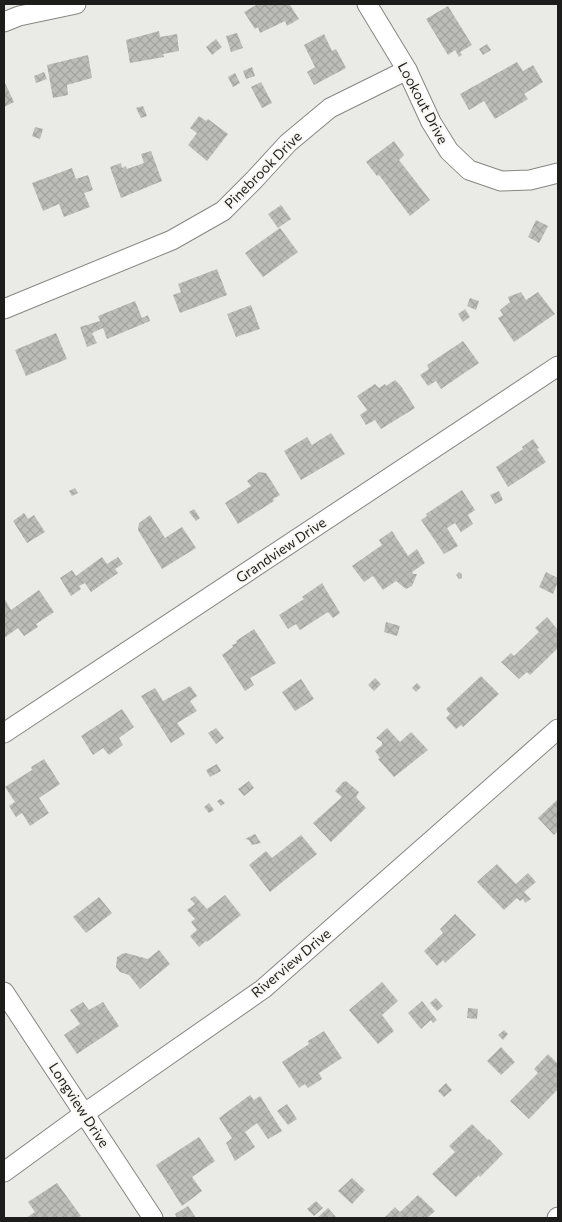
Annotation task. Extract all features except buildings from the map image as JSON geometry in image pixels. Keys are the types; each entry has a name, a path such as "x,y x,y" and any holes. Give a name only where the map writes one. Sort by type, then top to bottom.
{"street":[{"path":"4,22 19,16 76,4"},
{"name":"Lookout Drive","path":"367,4 407,70 431,122 449,152 469,170 501,181 530,180 558,173"},
{"name":"Pinebrook Drive","path":"4,309 172,240 223,210 288,143 330,108 407,70"},
{"name":"Grandview Drive","path":"4,733 558,366"},
{"name":"Riverview Drive","path":"4,1172 263,988 558,728"},
{"name":"Longview Drive","path":"4,992 153,1218"}]}
